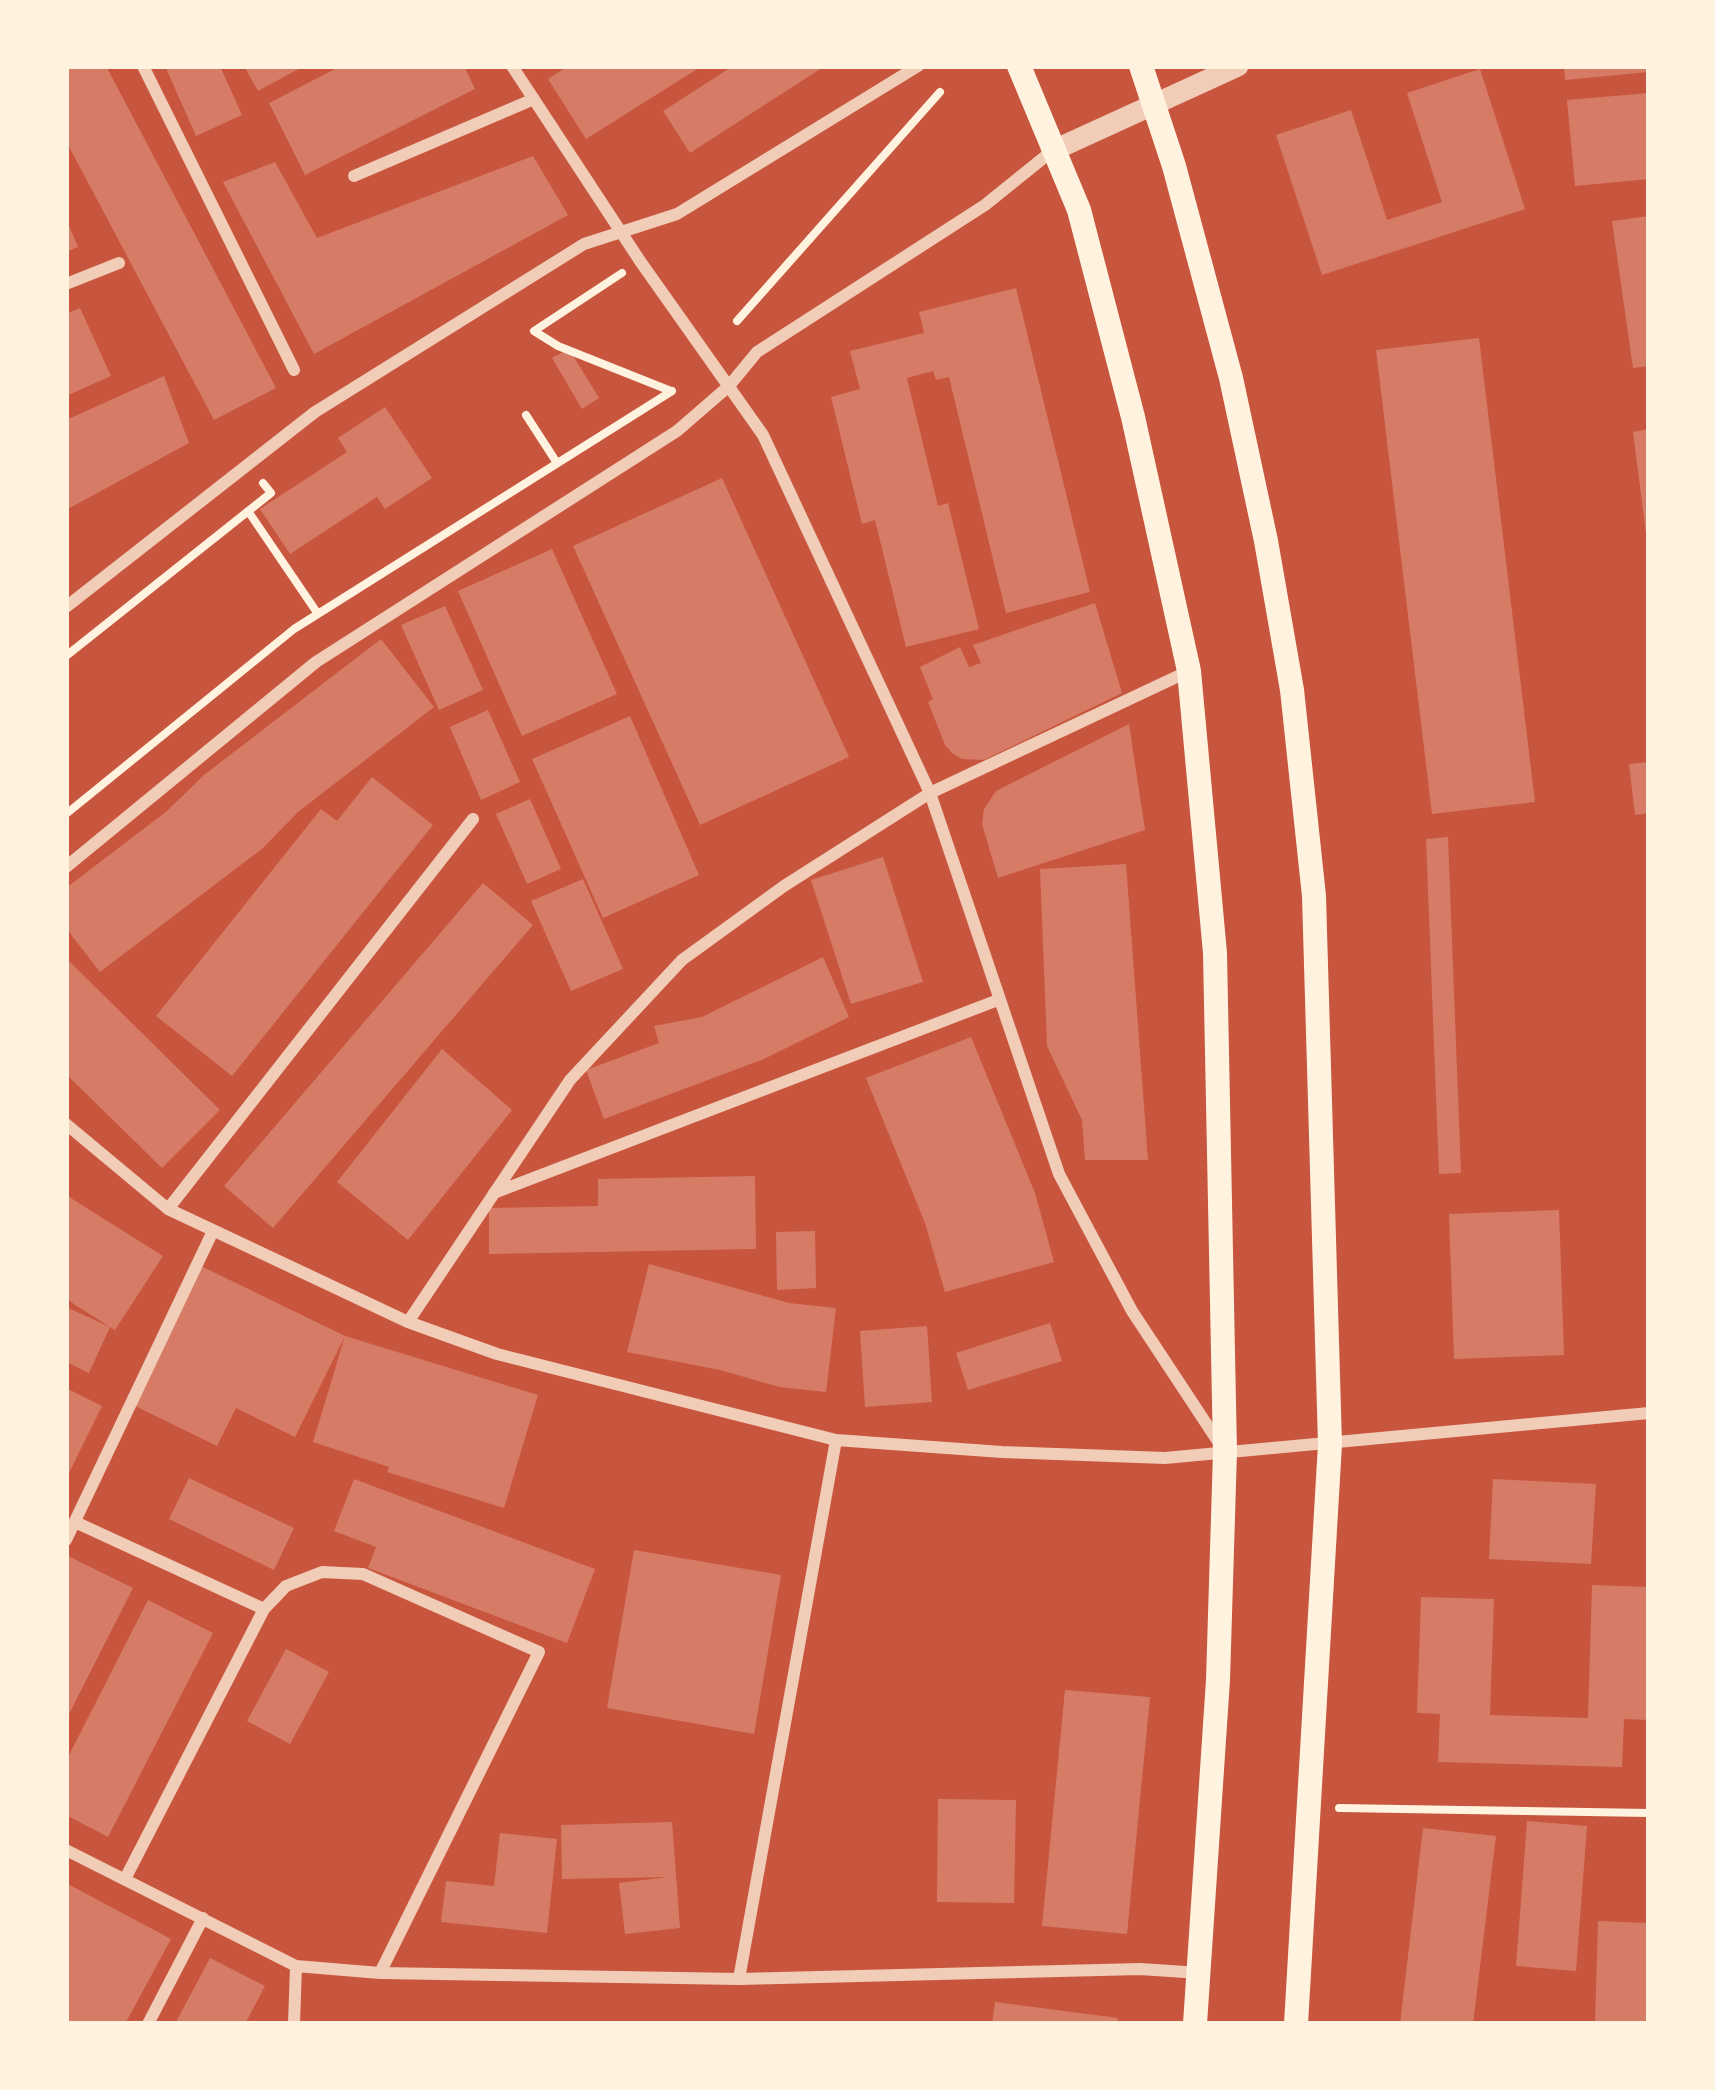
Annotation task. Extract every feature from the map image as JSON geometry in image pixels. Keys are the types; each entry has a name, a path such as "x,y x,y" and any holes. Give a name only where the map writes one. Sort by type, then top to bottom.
{"main road":[{"path":"1019,66 1079,210 1133,417 1189,671 1216,953 1225,1453 1218,1680 1195,2024"},
{"path":"1141,66 1231,378 1266,541 1292,690 1314,896 1330,1444 1296,2024"}],"street":[{"path":"143,66 294,370"},
{"path":"513,66 640,262 763,435 930,793 1059,1174 1132,1311 1225,1453"},
{"path":"66,607 315,412 584,244 676,214 918,66"},
{"path":"66,867 316,662 677,431 729,386 757,352 985,205 1052,152 1238,66"},
{"path":"354,176 534,99"},
{"path":"66,284 119,263"},
{"path":"408,1322 570,1080 682,960 784,886 930,793 1189,671"},
{"path":"169,1209 473,819"},
{"path":"493,1193 998,1000"},
{"path":"66,1124 169,1209 408,1322 497,1354 836,1440 1165,1458 1649,1413"},
{"path":"66,1540 212,1233"},
{"path":"739,1978 836,1440"},
{"path":"75,1522 264,1609"},
{"path":"125,1879 264,1609 286,1586 322,1572 363,1574 539,1652 380,1973"},
{"path":"66,1850 296,1966 380,1973 739,1978 1140,1969 1201,1973"},
{"path":"148,2024 203,1918"},
{"path":"294,2024 296,1966"}],"path":[{"path":"737,321 940,92"},
{"path":"66,814 294,628 672,391 534,332 640,262"},
{"path":"526,415 556,463"},
{"path":"66,656 271,493 248,464"},
{"path":"248,512 317,614"},
{"path":"1311,1807 1649,1813"}],"building":[{"path":"66,66 106,66 276,388 214,420 66,141"},
{"path":"165,66 220,66 242,115 196,136"},
{"path":"244,66 304,66 258,91"},
{"path":"341,66 464,66 475,89 305,175 269,103"},
{"path":"568,66 702,66 586,139 548,79"},
{"path":"733,66 825,66 690,153 663,111"},
{"path":"1564,66 1649,66 1649,72 1565,80"},
{"path":"1480,69 1525,209 1322,275 1276,135 1351,110 1387,220 1442,202 1407,93"},
{"path":"1649,93 1649,179 1575,186 1567,100"},
{"path":"533,156 568,215 314,354 223,182 275,162 317,238"},
{"path":"1649,216 1649,366 1633,368 1612,221"},
{"path":"66,218 78,247 66,252"},
{"path":"1016,288 1090,592 1006,613 949,377 936,380 933,371 907,378 938,506 948,503 979,629 906,647 875,520 862,524 831,397 860,389 850,351 924,333 919,312"},
{"path":"80,308 111,376 66,396 66,314"},
{"path":"1479,338 1535,802 1432,814 1376,350"},
{"path":"569,349 599,398 582,409 552,358"},
{"path":"164,376 189,443 66,510 66,420"},
{"path":"385,407 432,478 385,509 377,497 290,554 260,509 347,452 338,438"},
{"path":"1649,429 1649,534 1646,534 1633,432"},
{"path":"722,478 849,757 700,825 573,546"},
{"path":"552,549 617,694 522,736 458,591"},
{"path":"1095,603 1122,693 984,760 953,754 928,702 933,699 920,667 960,647 969,667 981,663 973,645"},
{"path":"445,606 483,690 439,710 401,625"},
{"path":"381,639 434,707 298,812 263,848 100,972 66,928 66,888"},
{"path":"488,710 520,782 481,800 450,727"},
{"path":"630,716 699,875 603,918 532,759"},
{"path":"1129,724 1145,830 998,878 982,824 984,809 996,791"},
{"path":"1649,762 1649,813 1635,815 1629,764"},
{"path":"372,777 433,825 232,1076 156,1016 321,809 337,821"},
{"path":"530,799 561,869 527,884 496,814"},
{"path":"1448,837 1461,1173 1439,1174 1426,839"},
{"path":"883,857 923,982 851,1004 811,880"},
{"path":"1126,864 1148,1160 1085,1160 1082,1120 1047,1046 1040,869"},
{"path":"583,879 623,969 571,991 531,901"},
{"path":"483,883 533,925 273,1228 224,1186"},
{"path":"823,957 849,1017 764,1059 604,1119 586,1070 659,1043 654,1026 702,1017"},
{"path":"66,958 220,1110 162,1168 66,1074"},
{"path":"971,1037 1035,1193 1054,1262 945,1292 925,1223 866,1078"},
{"path":"442,1049 512,1110 408,1240 337,1182"},
{"path":"755,1176 756,1249 489,1254 489,1208 598,1206 598,1179"},
{"path":"66,1195 163,1256 115,1330 66,1299"},
{"path":"1559,1210 1564,1355 1454,1359 1449,1214"},
{"path":"815,1231 816,1288 777,1290 776,1232"},
{"path":"649,1264 789,1303 836,1308 826,1392 779,1387 627,1352"},
{"path":"199,1265 345,1336 295,1437 236,1408 217,1446 131,1404"},
{"path":"66,1307 110,1327 89,1373 66,1362"},
{"path":"1050,1323 1062,1361 968,1390 956,1353"},
{"path":"927,1326 932,1402 865,1407 860,1331"},
{"path":"345,1336 538,1395 504,1508 387,1472 389,1467 313,1442"},
{"path":"66,1388 102,1406 66,1479"},
{"path":"189,1478 294,1528 274,1570 169,1519"},
{"path":"354,1479 595,1569 567,1643 368,1568 376,1547 334,1531"},
{"path":"1493,1479 1596,1484 1591,1564 1489,1559"},
{"path":"634,1550 781,1575 754,1734 607,1708"},
{"path":"68,1556 133,1588 66,1720 66,1560"},
{"path":"1592,1585 1649,1587 1649,1720 1624,1719 1622,1767 1438,1762 1440,1714 1417,1713 1421,1597 1494,1599 1490,1715 1588,1718"},
{"path":"148,1600 213,1633 108,1837 66,1815 66,1761"},
{"path":"286,1649 329,1672 290,1744 247,1721"},
{"path":"1065,1690 1150,1697 1127,1934 1042,1926"},
{"path":"938,1799 1016,1800 1014,1903 937,1902"},
{"path":"1527,1821 1587,1826 1576,1971 1516,1966"},
{"path":"672,1822 680,1928 625,1934 619,1883 668,1877 562,1879 561,1825"},
{"path":"1423,1828 1496,1836 1473,2024 1400,2024"},
{"path":"500,1833 557,1839 547,1933 441,1922 446,1881 494,1886"},
{"path":"66,1883 171,1939 125,2024 66,2024"},
{"path":"1598,1921 1649,1923 1649,2024 1595,2024"},
{"path":"210,1958 265,1986 245,2024 175,2024"},
{"path":"995,2002 1118,2018 1117,2024 992,2024"}]}
